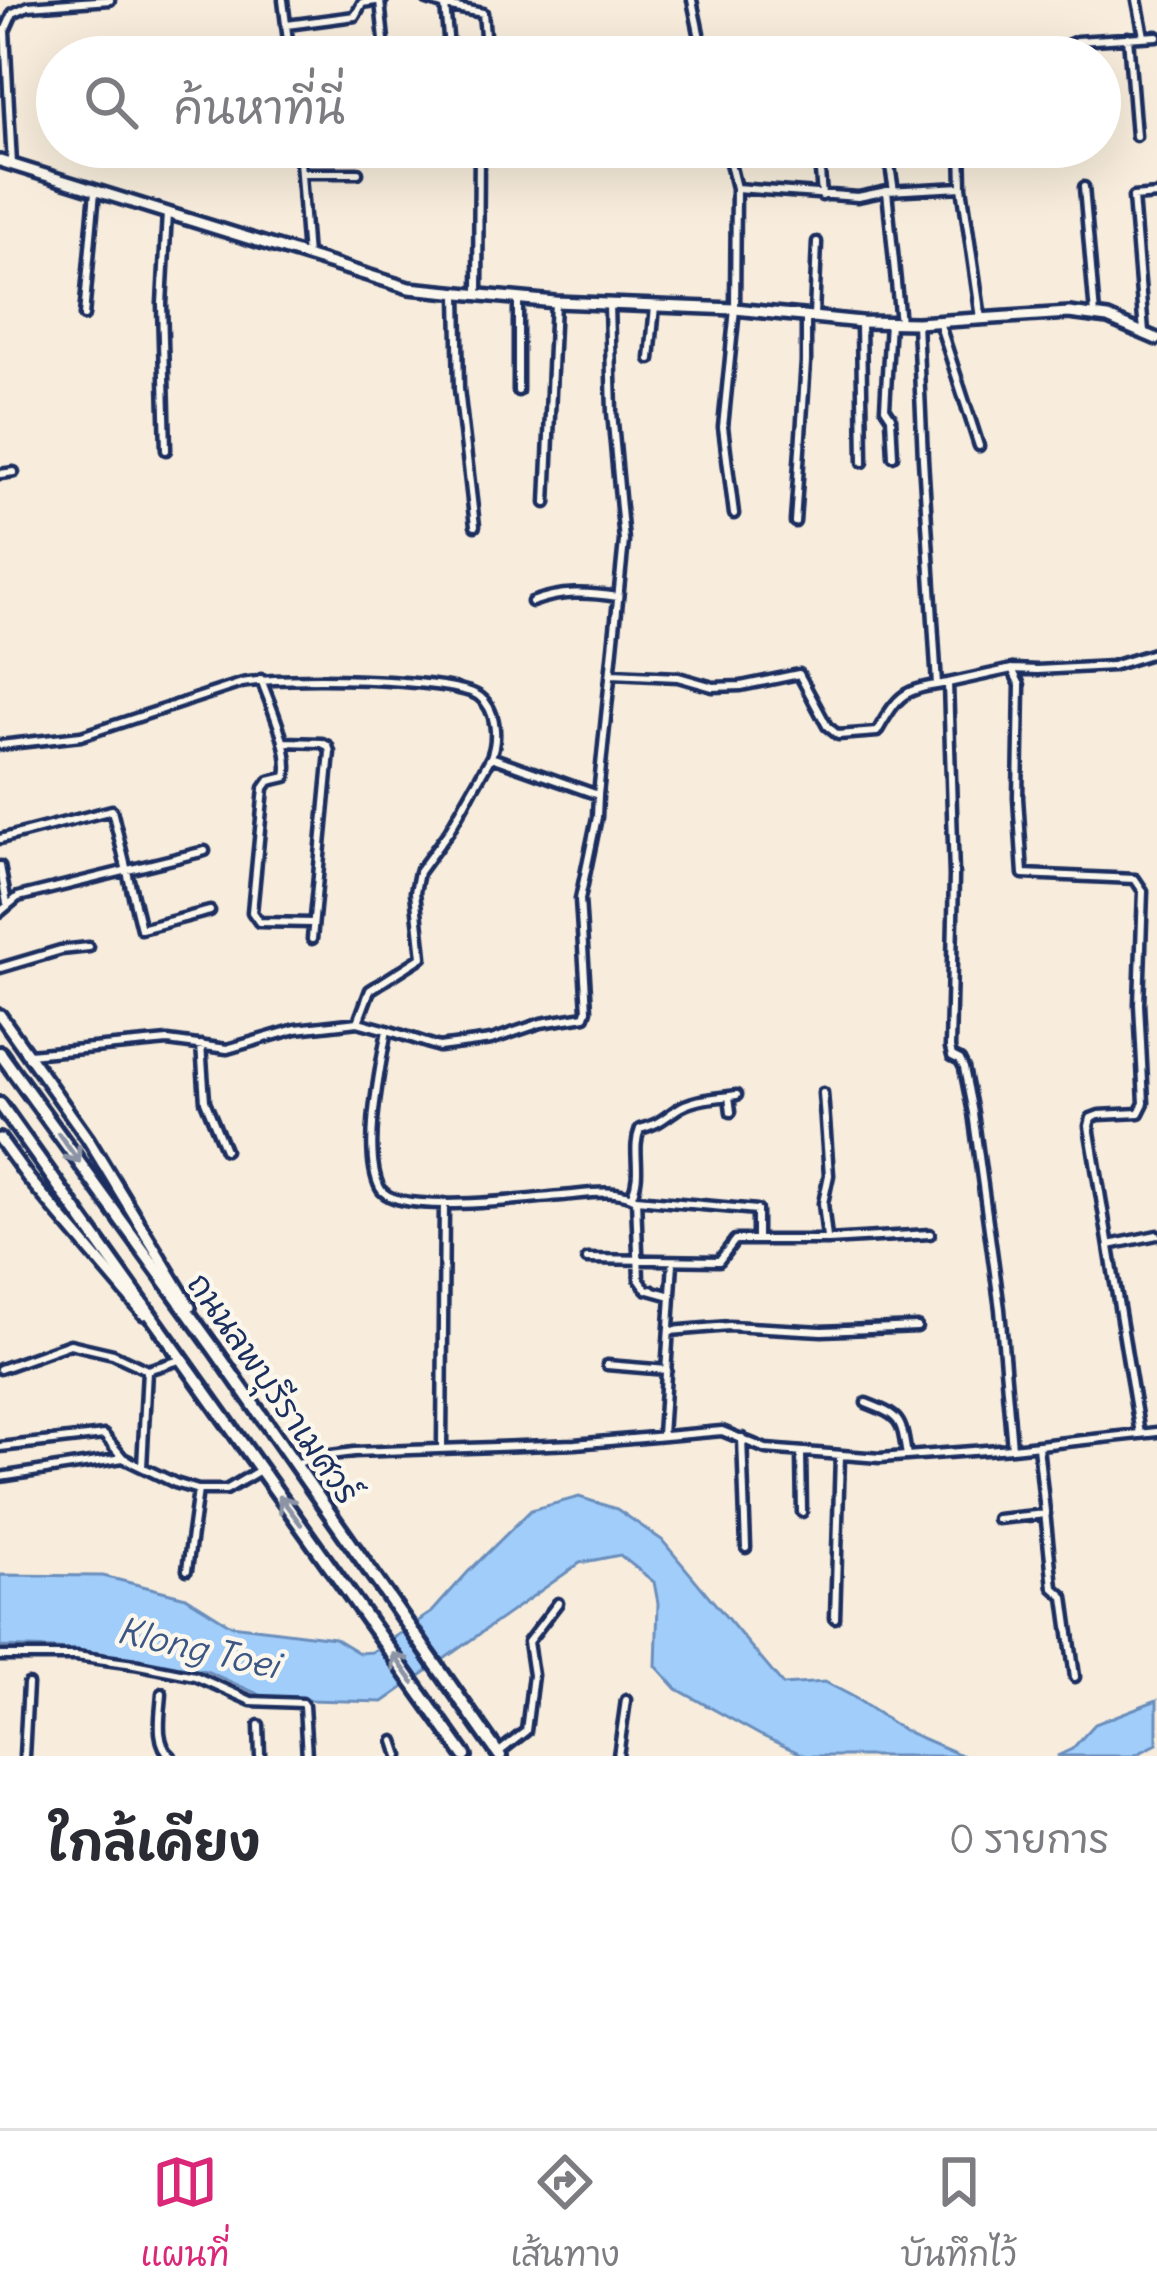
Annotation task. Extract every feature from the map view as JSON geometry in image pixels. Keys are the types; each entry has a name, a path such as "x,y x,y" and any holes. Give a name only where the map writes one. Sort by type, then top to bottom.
{"main road":[{"name":"ถนนลพบุรีราเมศวร์","path":"0,1053 499,1754"},
{"name":"ถนนลพบุรีราเมศวร์","path":"0,1104 465,1756"}],"street":[{"path":"12,165 5,31 13,14 40,3 111,0"},
{"path":"283,0 288,36"},
{"path":"287,25 355,16 362,3 381,0 385,36"},
{"path":"427,0 483,13 485,36"},
{"path":"692,0 700,36"},
{"path":"1137,0 1144,36"},
{"path":"445,6 448,36"},
{"path":"1121,38 1157,36"},
{"path":"1128,37 1136,136"},
{"path":"0,161 409,288 478,297 735,309 861,322 1069,313 1095,316 1157,339"},
{"path":"300,168 307,257"},
{"path":"478,168 478,297"},
{"path":"731,168 736,188 735,309 723,427 734,514"},
{"path":"820,168 822,196"},
{"path":"888,168 895,322 885,408 891,417 893,456"},
{"path":"962,168 981,318"},
{"path":"301,173 358,173"},
{"path":"736,188 859,197 962,187"},
{"path":"1084,187 1095,316"},
{"path":"84,316 94,191"},
{"path":"1144,332 1133,197 1157,195"},
{"path":"166,449 162,304 167,213"},
{"path":"795,522 817,242"},
{"path":"457,295 459,389 475,526"},
{"path":"518,299 518,391"},
{"path":"546,503 555,302"},
{"path":"29,1054 168,1041 227,1049 296,1029 358,1022 440,1047 491,1040 541,1022 585,1016 580,898 597,817 624,541 612,412 609,304"},
{"path":"650,359 655,306"},
{"path":"861,322 863,462"},
{"path":"939,322 979,446"},
{"path":"917,323 938,685"},
{"path":"0,474 14,472"},
{"path":"532,602 554,594 617,597"},
{"path":"612,674 678,677 712,688 799,674 827,726 838,735 877,732 905,692 1012,669 1112,666 1157,652"},
{"path":"1012,669 1020,685 1018,798 1023,874 1135,880 1143,891 1139,1004 1144,1103 1139,1113 1099,1114 1089,1126 1140,1434"},
{"path":"261,679 289,772 263,788 252,912 259,922 313,923"},
{"path":"0,745 81,736 261,679 358,680 476,693 491,713 496,744 448,831 418,872 415,892 422,957 370,990 358,1022"},
{"path":"948,683 954,876 950,1048 964,1068 973,1113 1000,1309 1012,1448"},
{"path":"283,742 322,742 330,752 312,940"},
{"path":"491,757 598,795"},
{"path":"0,839 112,810 141,929 209,911"},
{"path":"0,912 19,897 205,850"},
{"path":"0,866 7,905"},
{"path":"0,968 89,946"},
{"path":"0,1015 88,1139 215,1350"},
{"path":"387,1030 374,1113 374,1161 379,1188 387,1196 415,1204 604,1192 757,1210 757,1240"},
{"path":"201,1045 206,1101 225,1150"},
{"path":"823,1093 830,1175 823,1203 827,1240"},
{"path":"671,1296 646,1289 639,1279 635,1141 640,1130 662,1123 678,1108 706,1099 733,1096 731,1112"},
{"path":"0,1139 183,1359 147,1370 113,1354 70,1344 0,1369"},
{"path":"442,1447 444,1203"},
{"path":"587,1259 719,1262 735,1240 930,1234"},
{"path":"1108,1244 1157,1235"},
{"path":"662,1435 674,1262"},
{"path":"670,1331 729,1326 822,1331 917,1327"},
{"path":"607,1365 668,1370"},
{"path":"142,1467 147,1370"},
{"path":"866,1403 895,1415 907,1456"},
{"path":"295,1465 353,1452 575,1444 722,1431 766,1449 840,1456 907,1456 1157,1432"},
{"path":"0,1447 104,1435 124,1458 198,1490 226,1490 262,1469"},
{"path":"742,1438 746,1548"},
{"path":"1039,1445 1053,1587 1064,1597 1075,1677"},
{"path":"801,1454 802,1512"},
{"path":"835,1618 840,1456"},
{"path":"0,1477 124,1458"},
{"path":"187,1570 198,1490"},
{"path":"998,1519 1046,1514"},
{"path":"499,1754 526,1731 533,1675 529,1642 558,1604"},
{"path":"0,1656 76,1656 134,1664 194,1676 251,1701 302,1703 308,1756"},
{"path":"24,1756 28,1684"},
{"path":"162,1693 160,1742 172,1756"},
{"path":"618,1756 626,1700"},
{"path":"259,1725 260,1756"},
{"path":"394,1741 399,1756"}],"water":[{"name":"Klong Toei","path":"579,1497 617,1509 662,1540 783,1685 825,1682 903,1730 963,1756 806,1756 677,1689 656,1666 654,1582 620,1555 580,1563 383,1702 269,1699 206,1671 57,1649 0,1647 0,1575 103,1576 186,1597 231,1625 334,1638 359,1653 372,1652 432,1612 531,1510"},
{"path":"1157,1700 1157,1744 1133,1756 1057,1756 1072,1749 1095,1724"}]}
